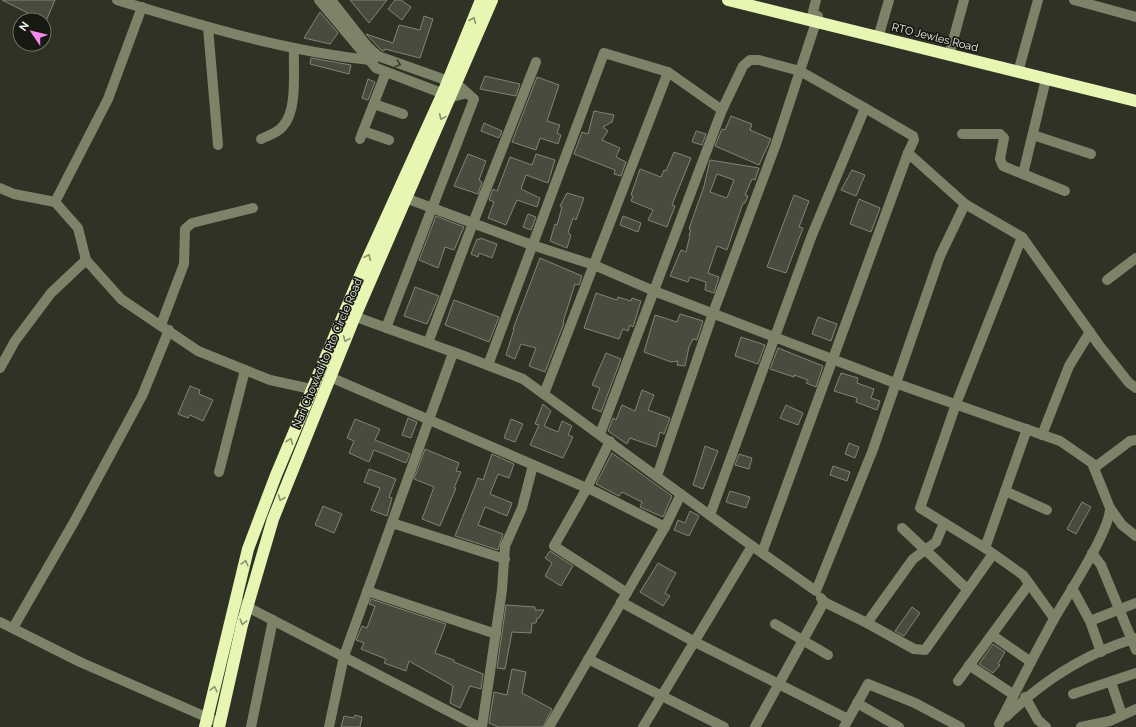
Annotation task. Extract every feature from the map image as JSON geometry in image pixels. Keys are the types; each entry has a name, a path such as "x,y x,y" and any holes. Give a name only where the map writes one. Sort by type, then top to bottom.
{"highway":[{"name":"RTO Jewles Road","path":"728,0 880,31 1136,93"},
{"name":"RTO Jewles Road","path":"753,0 814,18 1046,79 1136,100"},
{"name":"Nari Chowkdi to Rto Circle Road","path":"220,725 248,606 273,519 330,378 350,315 401,196 453,82 486,2"},
{"path":"206,722 248,549 311,389 350,315"}],"street":[{"path":"657,476 713,313 776,144 800,71 814,18 816,0"},
{"path":"880,31 889,0"},
{"path":"951,48 964,0"},
{"path":"1020,65 1038,0"},
{"path":"1074,0 1136,17"},
{"path":"123,1 208,27 294,49 374,58 453,82 467,93 474,101 434,208 386,328"},
{"path":"329,2 368,47 374,58 376,68 447,95 467,93"},
{"path":"56,202 108,99 142,7"},
{"path":"208,27 218,145"},
{"path":"261,139 283,127 289,119 292,103 294,49"},
{"path":"488,365 604,53 668,72 722,110"},
{"path":"600,434 722,110 743,66 750,60 759,60 800,71 913,136 914,140 908,152 834,359 762,553"},
{"path":"428,343 536,62"},
{"path":"386,72 361,135 389,140"},
{"path":"544,394 668,72"},
{"path":"1023,174 1046,79"},
{"path":"374,104 402,114"},
{"path":"710,515 812,235 865,108"},
{"path":"962,134 997,134 1003,136 1000,162 1003,166 1065,190"},
{"path":"1033,135 1091,154"},
{"path":"908,152 965,204 1022,237 1090,332 1129,383 1136,388"},
{"path":"0,188 14,194 56,202 78,228 86,260 121,299 198,351 270,380 311,389"},
{"path":"401,196 532,245 594,265 654,291 895,383 1060,441 1092,463 1110,508 1122,525 1136,536"},
{"path":"816,591 872,452 940,256 965,204"},
{"path":"13,628 74,522 142,396 165,328 184,264 185,229 192,223 253,208"},
{"path":"1022,237 956,404 920,508 985,548 1023,575 1054,618"},
{"path":"0,368 15,341 51,293 86,260"},
{"path":"1107,280 1135,261"},
{"path":"350,315 523,379 816,591 824,602 867,623 914,649 925,650 993,554"},
{"path":"1042,435 1070,366 1090,332"},
{"path":"328,727 344,656 453,353"},
{"path":"219,472 245,370"},
{"path":"330,378 587,488 665,527"},
{"path":"985,548 1027,429"},
{"path":"1094,468 1130,441 1136,440"},
{"path":"610,441 587,488 554,546 627,593"},
{"path":"236,601 481,727 502,590 505,546 522,508 533,465"},
{"path":"1005,491 1047,510"},
{"path":"549,727 665,527 681,494"},
{"path":"997,726 1054,618 1092,553 1110,516 1110,508"},
{"path":"392,523 505,559"},
{"path":"867,623 913,559 936,542 944,523"},
{"path":"902,528 927,549 967,589"},
{"path":"643,727 752,546"},
{"path":"1092,553 1101,565 1134,638 1136,650"},
{"path":"958,681 1030,584"},
{"path":"1072,588 1090,621 1101,652"},
{"path":"367,591 496,634"},
{"path":"621,602 778,684 846,723 868,684 915,703 960,727"},
{"path":"755,727 824,602"},
{"path":"1090,621 1136,603"},
{"path":"251,727 273,620"},
{"path":"0,622 206,722 220,725"},
{"path":"775,624 828,656"},
{"path":"992,635 1031,662"},
{"path":"997,726 1025,697 1046,681 1076,663 1134,638"},
{"path":"588,658 662,697 724,727"},
{"path":"969,665 1014,695"},
{"path":"1073,694 1136,673"},
{"path":"1111,682 1122,715"},
{"path":"1025,697 1038,720 1046,727"},
{"path":"857,703 899,727"},
{"path":"1081,727 1110,721 1136,709"}],"building":[{"path":"2,0 55,0 50,12 26,12"},
{"path":"350,0 387,0 369,23"},
{"path":"395,0 401,0 411,7 402,20 388,9"},
{"path":"320,12 338,33 330,44 304,38"},
{"path":"424,16 433,19 420,58 385,49 384,51 381,50 366,34 393,43 399,25 420,30"},
{"path":"311,58 351,65 349,74 310,64"},
{"path":"485,76 520,84 516,96 480,89"},
{"path":"537,77 559,85 547,121 560,125 557,133 561,135 558,144 540,138 536,150 512,142"},
{"path":"368,79 375,82 368,100 362,98"},
{"path":"594,111 614,115 612,122 603,127 608,131 602,140 620,148 616,157 626,162 621,176 614,174 615,170 574,154 582,132 588,134"},
{"path":"731,116 752,124 750,130 771,139 759,165 715,146 722,129 725,130"},
{"path":"484,123 502,131 499,138 481,131"},
{"path":"696,131 706,134 702,145 692,142"},
{"path":"674,152 691,158 672,205 675,206 667,227 648,220 653,210 631,201 633,196 631,195 640,169 661,177 664,170 666,171"},
{"path":"468,154 486,161 479,180 482,182 478,194 454,186"},
{"path":"536,154 555,160 548,183 526,175 521,189 540,198 537,207 517,200 506,225 488,218 494,202 489,200 493,189 497,191 510,157 532,165"},
{"path":"710,160 759,168 755,180 752,179 745,195 748,196 745,203 743,203 727,250 717,246 708,273 719,277 714,293 705,290 706,282 690,277 688,282 670,276 681,250 686,252 691,230 689,229 704,186","holes":["717,174 734,180 727,198 710,192"]},
{"path":"852,170 865,175 856,196 841,190"},
{"path":"567,193 584,198 576,220 573,218 568,233 571,235 567,248 550,241 555,224 557,225 562,207 560,206"},
{"path":"794,195 809,201 799,227 803,228 786,273 767,267"},
{"path":"859,199 880,208 871,232 850,224"},
{"path":"528,214 536,217 531,230 523,227"},
{"path":"436,216 464,227 454,250 445,247 438,268 419,260"},
{"path":"623,216 641,223 638,232 620,225"},
{"path":"480,238 497,244 492,258 479,253 478,257 471,254 477,239 479,240"},
{"path":"540,258 582,276 579,285 575,284 563,322 564,323 545,372 529,366 536,348 521,344 515,359 506,355 513,329"},
{"path":"415,287 439,296 427,324 404,316"},
{"path":"596,293 617,300 618,297 631,301 632,298 641,301 633,327 630,325 628,331 623,329 619,339 584,328"},
{"path":"454,300 499,317 489,342 445,325"},
{"path":"680,314 703,321 697,340 693,339 689,347 685,366 677,365 678,361 671,362 644,352 655,315 677,322"},
{"path":"818,317 837,324 831,341 812,334"},
{"path":"741,337 765,345 758,364 735,356"},
{"path":"778,348 823,366 816,387 806,383 808,380 770,369"},
{"path":"606,353 621,359 601,412 592,408 600,388 592,385"},
{"path":"841,373 858,378 857,383 874,389 871,398 880,401 877,410 856,402 857,398 834,391"},
{"path":"190,386 200,390 199,394 213,400 203,421 190,415 188,418 178,414"},
{"path":"642,390 654,395 648,410 670,418 664,434 660,432 656,447 630,438 627,444 608,431 613,418 616,420 622,405 635,411"},
{"path":"543,404 551,411 544,426 558,432 562,421 572,426 568,435 573,437 563,458 530,445 539,425 535,424"},
{"path":"786,405 803,413 798,425 780,418"},
{"path":"408,418 417,422 411,438 402,435"},
{"path":"355,419 380,429 375,440 410,454 406,463 374,450 369,462 349,453 354,441 347,438"},
{"path":"511,419 523,424 515,442 504,438"},
{"path":"849,443 859,447 855,458 845,454"},
{"path":"705,446 718,451 703,489 693,485"},
{"path":"425,449 459,463 456,471 461,472 440,526 422,519 434,487 414,479"},
{"path":"612,453 672,496 663,517 640,507 642,502 622,492 619,496 596,484"},
{"path":"492,454 514,464 509,478 498,474 490,494 512,503 507,516 485,507 478,525 503,534 498,550 455,536 478,478 483,480"},
{"path":"739,454 752,458 749,469 735,465"},
{"path":"833,466 850,472 847,481 830,475"},
{"path":"369,469 396,479 389,497 392,498 387,516 371,510 380,488 364,482"},
{"path":"730,491 750,497 746,508 726,502"},
{"path":"1082,502 1091,507 1076,534 1067,529"},
{"path":"323,506 342,514 334,533 315,525"},
{"path":"690,511 699,516 689,536 674,530 678,520 685,523"},
{"path":"550,551 573,566 561,586 545,576 552,563 545,558"},
{"path":"658,563 676,573 665,593 670,596 663,606 640,592"},
{"path":"371,599 446,624 435,653 454,660 454,662 483,674 481,689 470,686 460,708 450,703 453,686 409,661 406,671 384,663 386,659 361,649 364,643 356,640 362,626 367,628 375,606 369,604"},
{"path":"506,605 535,607 535,610 544,610 539,618 537,618 536,623 532,623 531,633 512,632 505,669 497,668"},
{"path":"912,607 920,613 904,636 895,631"},
{"path":"993,644 1005,652 998,664 1000,665 993,673 979,664"},
{"path":"512,669 526,672 522,693 552,709 543,727 498,727 489,723 494,692 507,695"},
{"path":"355,715 362,717 360,727 341,727 344,716 354,718"}]}
